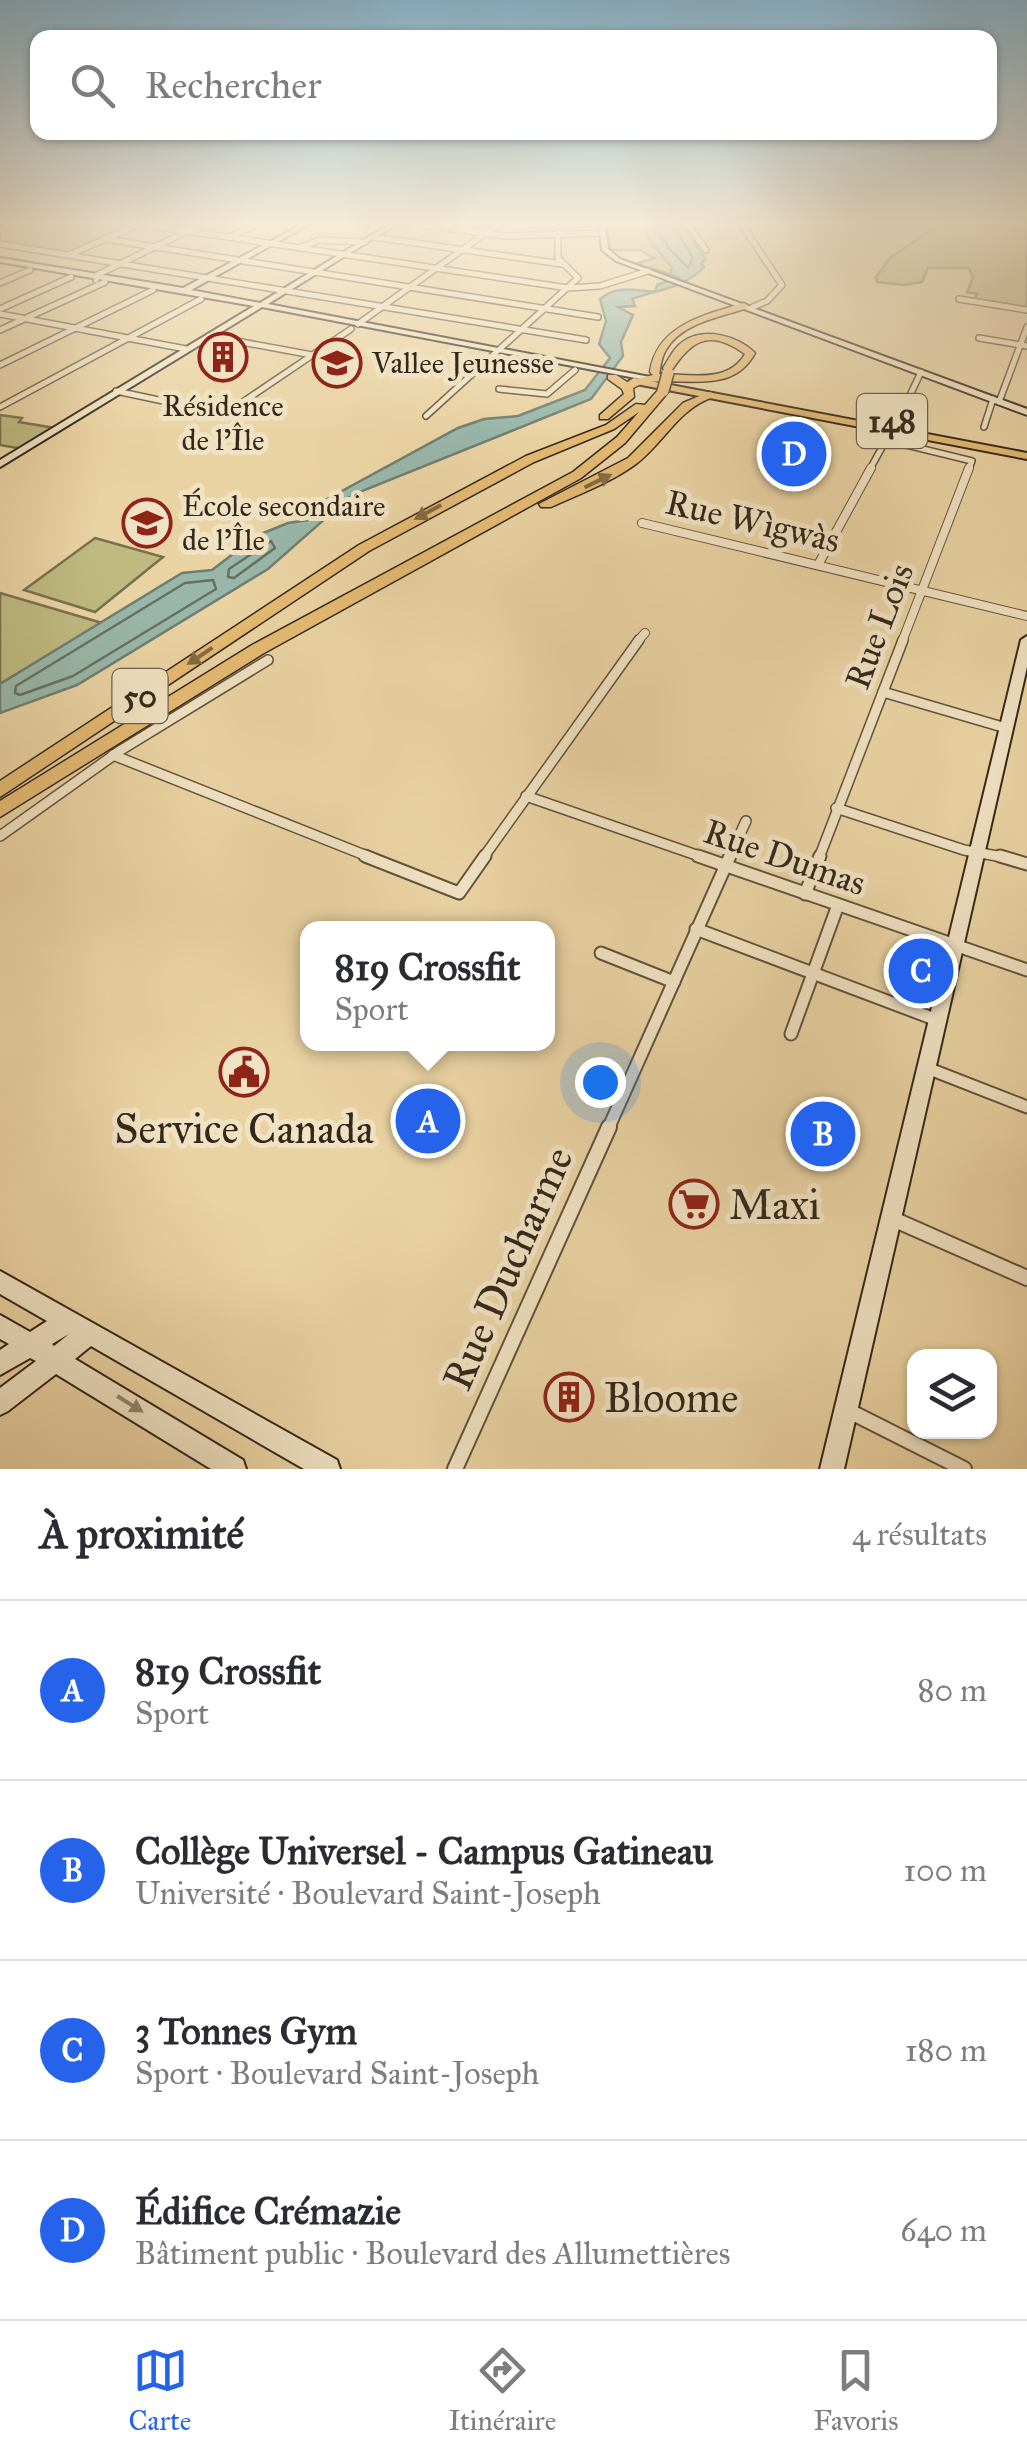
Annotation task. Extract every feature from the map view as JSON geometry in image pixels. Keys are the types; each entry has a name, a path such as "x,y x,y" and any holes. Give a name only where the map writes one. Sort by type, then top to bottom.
{"highway":[{"path":"726,312 727,299"},
{"name":"50","path":"0,810 243,658 584,470 620,440 640,379 666,340 682,329 747,307"},
{"name":"50","path":"0,790 337,564 481,484 616,424 638,408 640,379 670,354 683,337 747,307"},
{"path":"481,484 539,448 616,410 640,379 684,345 699,339 733,342 750,353 744,364 720,376 640,379"},
{"path":"417,560 611,474 647,448 690,401 710,395"}],"main road":[{"path":"187,294 597,370 710,395"},
{"path":"189,294 257,308"},
{"path":"0,464 281,294"},
{"path":"711,294 1027,412"},
{"path":"497,351 575,370 597,370"},
{"name":"148","path":"640,379 1027,448"},
{"name":"148","path":"710,395 1027,456"},
{"path":"872,424 883,432 886,440 908,432"},
{"path":"0,472 20,451"},
{"path":"832,1469 1027,640"},
{"path":"0,1282 328,1469"},
{"path":"0,1364 69,1321"},
{"path":"0,1326 234,1469"},
{"path":"0,1403 90,1333"}],"street":[{"path":"0,312 36,294"},
{"path":"0,330 72,294"},
{"path":"0,365 147,294"},
{"path":"308,294 586,340"},
{"path":"116,391 225,414 402,294"},
{"path":"452,294 598,317"},
{"path":"426,416 562,294"},
{"path":"747,307 773,294"},
{"path":"0,407 201,299"},
{"path":"958,299 1027,310"},
{"path":"0,312 186,349"},
{"path":"984,426 1024,346 1027,327"},
{"path":"209,336 312,355"},
{"path":"980,338 1024,346"},
{"path":"499,389 547,394 575,370"},
{"path":"903,410 921,372"},
{"path":"0,394 17,397"},
{"path":"818,564 886,440"},
{"name":"Rue Lois","path":"805,894 972,461 886,440"},
{"name":"Rue Wìgwàs","path":"642,523 1027,616"},
{"path":"113,754 459,893 645,633"},
{"path":"0,836 113,754 268,660"},
{"path":"883,692 1006,728"},
{"name":"Rue Dumas","path":"526,796 1027,970"},
{"path":"836,808 1027,864"},
{"name":"Rue Ducharme","path":"455,1469 746,822"},
{"path":"791,1034 838,905"},
{"path":"696,930 938,1021"},
{"path":"601,953 674,982"},
{"path":"927,1068 1027,1107"},
{"path":"893,1219 1027,1278"},
{"path":"847,1410 964,1469"}],"shaded area":[{"path":"977,294 1027,294 1027,310 974,301"},
{"path":"0,415 55,428 23,449 0,445"},
{"path":"95,538 163,557 95,612 24,590"},
{"path":"0,593 102,623 0,684"}],"water":[{"path":"650,294 632,299 635,306 618,307 633,315 621,342 623,356 591,399 352,495 268,569 77,685 0,713 0,684 182,573 212,570 246,544 254,543 256,536 288,523 308,520 320,503 458,428 484,419 518,416 585,390 610,358 599,344 606,321 600,299 606,295"}],"place":[{"name":"Résidence de l'Île","path":"223,357"},
{"name":"Vallee Jeunesse","path":"337,363"},
{"name":"Édifice Crémazie","path":"794,454"},
{"name":"École secondaire de l'Île","path":"147,523"},
{"name":"3 Tonnes Gym","path":"921,971"},
{"name":"Service Canada","path":"244,1072"},
{"name":"819 Crossfit","path":"428,1121"},
{"name":"Collège Universel - Campus Gatineau","path":"823,1134"},
{"name":"Maxi","path":"694,1204"},
{"name":"Bloome","path":"569,1397"}]}
